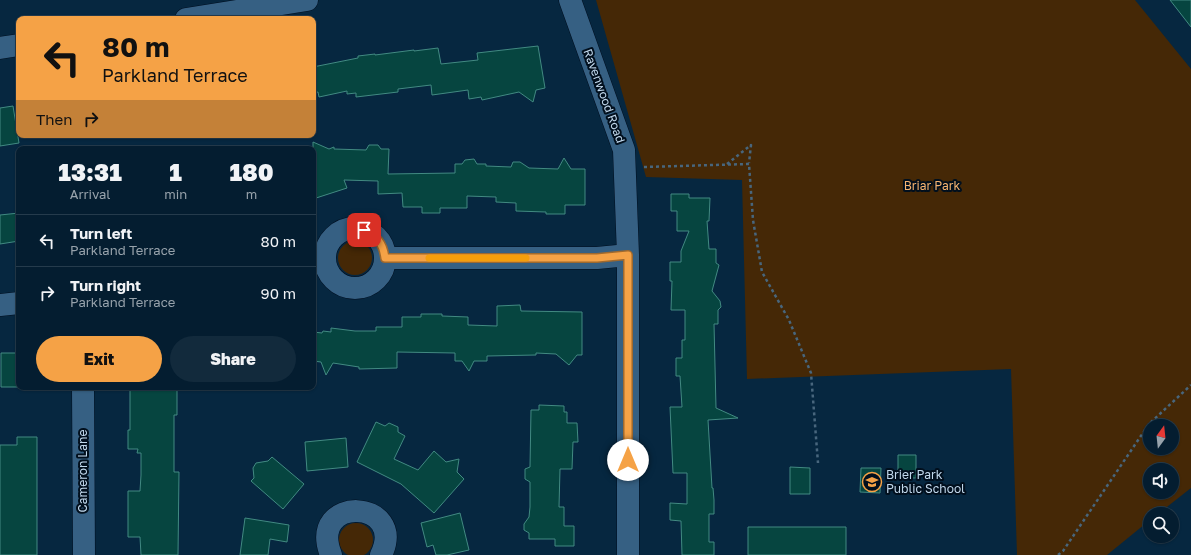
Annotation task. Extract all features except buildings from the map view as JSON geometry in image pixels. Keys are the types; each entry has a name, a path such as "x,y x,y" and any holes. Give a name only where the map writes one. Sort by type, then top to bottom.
{"street":[{"path":"205,16 307,0"},
{"name":"Ravenwood Road","path":"570,0 624,150 628,255 628,555"},
{"path":"0,48 16,45"},
{"path":"385,258 597,258 628,255"},
{"path":"0,305 16,303"},
{"name":"Cameron Lane","path":"83,390 84,555"},
{"path":"332,555 328,546 327,536 330,526 336,518 344,513 354,510 372,514 384,529 386,538 385,548 381,555"}],"path":[{"path":"726,164 751,145 749,164 753,220 762,272 789,320 811,373 818,463"},
{"path":"624,168 749,164"},
{"path":"1058,555 1063,551 1149,424 1191,385"}],"green space":[{"name":"Briar Park","path":"596,0 1135,0 1191,69 1191,488 1179,497 1179,463 1143,463 1143,499 1177,499 1167,507 1143,507 1143,526 1107,555 1017,555 1011,369 747,379 742,180 646,177"},
{"path":"355,241 361,242 367,246 371,252 371,264 367,270 361,274 355,275 349,274 343,270 339,264 338,258 339,252 343,246 349,242"},
{"path":"356,523 368,528 373,540 368,552 359,556 353,556 344,552 339,540 344,528"}],"slow traffic":[{"path":"429,258 526,258"}],"place":[{"name":"Brier Park Public School","path":"872,482"}],"route":[{"path":"364,230 379,240 383,248 385,258 597,258 628,255 628,460"}]}
